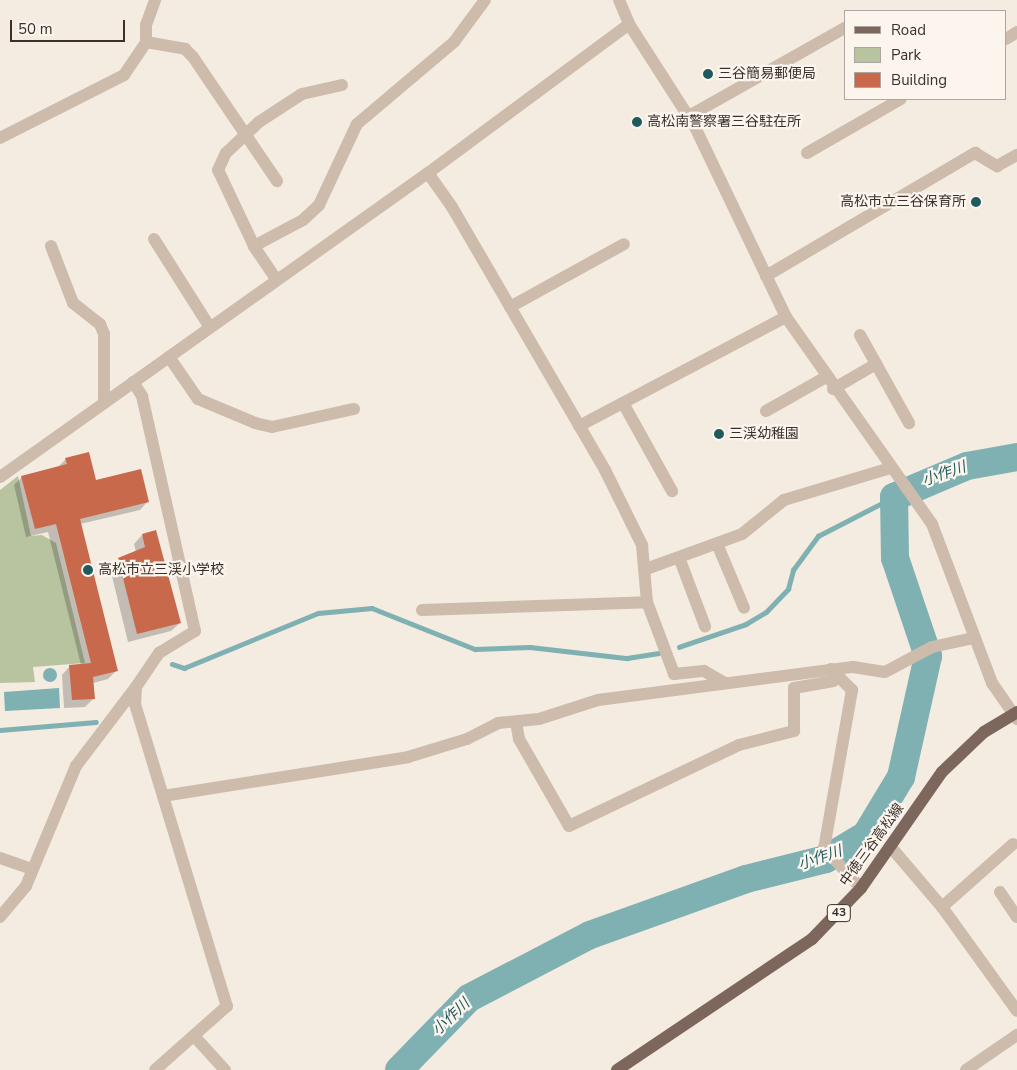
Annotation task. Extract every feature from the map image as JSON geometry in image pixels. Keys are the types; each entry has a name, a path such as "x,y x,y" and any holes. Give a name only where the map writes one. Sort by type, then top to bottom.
{"main road":[{"name":"中徳三谷高松線","path":"618,1070 787,959 861,888 942,772 971,742 1015,715"}],"street":[{"path":"0,138 124,75 146,42 146,25 156,0"},
{"path":"254,246 303,220 318,205 357,124 454,42 484,0"},
{"path":"619,0 629,24 689,116 786,317 834,389 891,468 914,494 945,550 974,638 992,683 1015,715"},
{"path":"0,477 169,357 209,326 428,173 629,24"},
{"path":"689,116 844,28"},
{"path":"146,42 184,49 193,57 244,137 277,181"},
{"path":"276,279 254,246 219,178 226,153 244,137 302,94 342,85"},
{"path":"807,153 899,100"},
{"path":"766,276 975,153 997,166 1017,155"},
{"path":"428,173 510,307 579,426 642,545 646,570 647,602 674,674 704,671 725,683"},
{"path":"154,240 209,326"},
{"path":"510,307 624,244"},
{"path":"50,246 73,304 100,324 104,334 104,403"},
{"path":"579,426 786,317"},
{"path":"860,335 909,423"},
{"path":"169,357 198,399 272,427 354,409"},
{"path":"834,389 876,364"},
{"path":"766,411 826,377"},
{"path":"0,917 26,886 76,766 136,688 159,653 195,631 142,396 132,382"},
{"path":"623,403 672,491"},
{"path":"646,570 718,546 742,534 784,500 891,468"},
{"path":"718,546 744,608"},
{"path":"680,560 705,626"},
{"path":"422,610 647,602"},
{"path":"163,796 268,776 379,764 467,739 498,722 516,722 598,700 831,669 853,667 885,672 932,647 974,638"},
{"path":"516,722 519,739 569,826 739,745 794,732 794,688 833,681 831,669"},
{"path":"831,669 852,690 824,848 834,862 861,888"},
{"path":"136,688 135,704 227,1006 155,1070"},
{"path":"942,907 1013,844"},
{"path":"890,846 942,907 1017,1011"},
{"path":"0,858 32,869"},
{"path":"1000,892 1017,917"},
{"path":"966,1070 1017,1035"},
{"path":"194,1036 225,1070"}],"green space":[{"path":"18,476 31,536 42,535 56,543 85,663 33,667 35,682 0,683 0,490"}],"water":[{"path":"47,668 53,668 57,675 53,682 47,682 43,678 43,672"},
{"path":"59,688 60,708 5,711 4,692"}],"building":[{"path":"89,452 96,480 141,469 149,502 80,519 118,671 93,677 95,699 72,700 69,665 91,663 56,524 35,529 21,476 67,464 65,458"},
{"path":"156,530 181,623 137,634 118,558 145,547 142,534"}],"waterway":[{"name":"小作川","path":"399,1070 469,998 590,935 746,879 826,859 866,835 901,777 928,656 895,558 894,497 967,466 1017,457"},
{"path":"679,647 746,624 766,612 788,589 793,570 818,536 894,497"},
{"path":"172,664 184,668 318,613 372,608 475,649 530,647 627,658 659,653"},
{"path":"0,730 96,722"}],"place":[{"name":"三谷簡易郵便局","path":"708,74"},
{"name":"高松南警察署三谷駐在所","path":"637,122"},
{"name":"高松市立三谷保育所","path":"976,202"},
{"name":"三渓幼稚園","path":"719,434"},
{"name":"高松市立三渓小学校","path":"88,570"}]}
